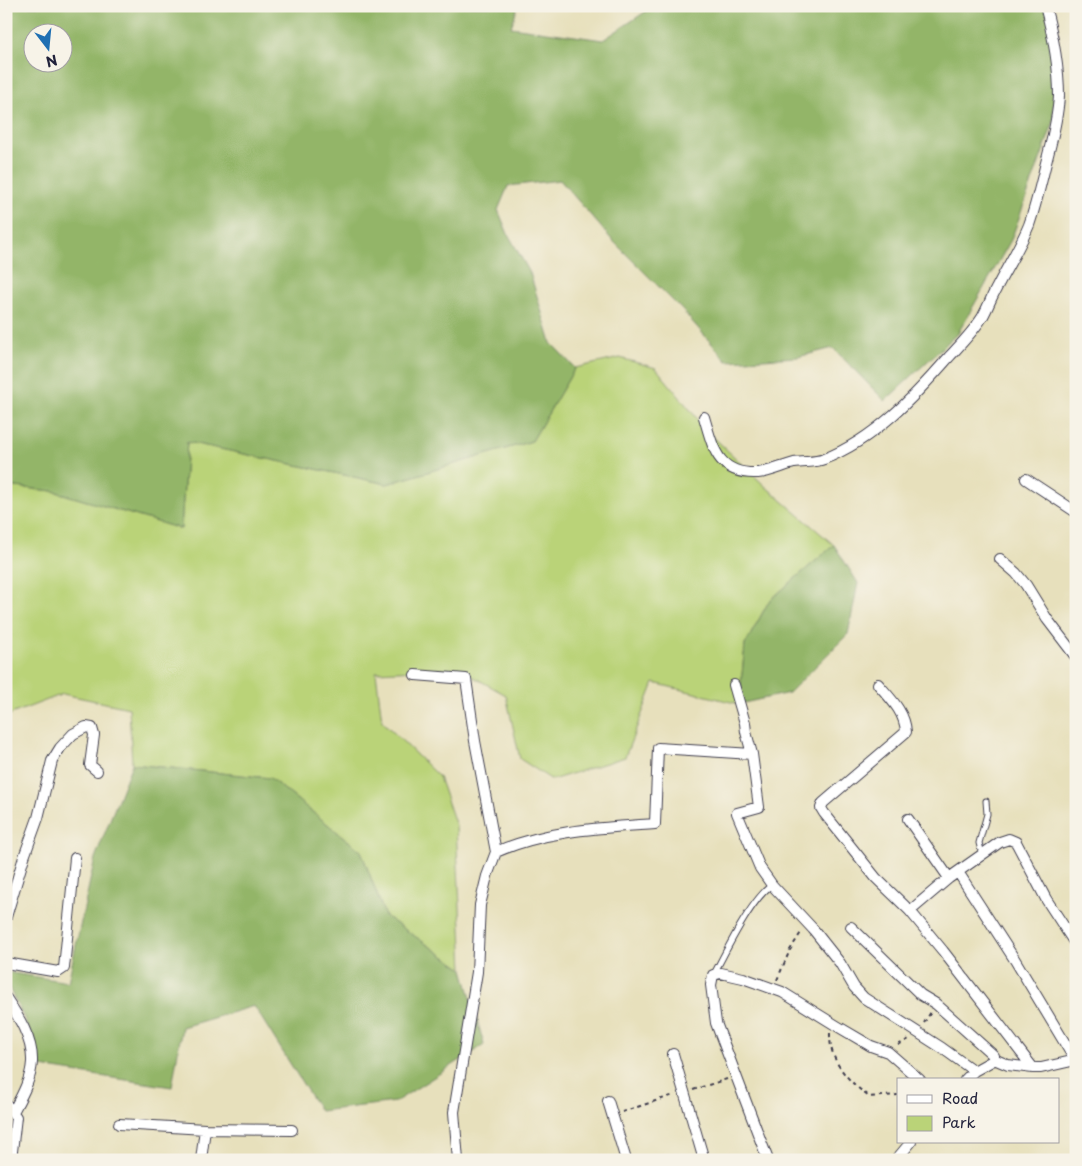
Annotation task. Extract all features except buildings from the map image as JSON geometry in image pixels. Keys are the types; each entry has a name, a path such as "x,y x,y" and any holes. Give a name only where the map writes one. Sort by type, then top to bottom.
{"street":[{"path":"704,417 715,452 724,465 739,470 758,472 795,463 822,460 848,449 868,436 928,382 966,338 982,316 1029,225 1056,125 1059,96 1058,71 1045,6"},
{"path":"1026,479 1076,512"},
{"path":"1000,559 1026,585 1051,625 1076,657"},
{"path":"415,675 466,679 475,741 496,852 487,876 480,906 477,972 454,1112 458,1160"},
{"path":"878,684 897,707 906,722 906,732 823,803 824,814 876,878 910,911 943,951 1033,1068"},
{"path":"734,685 741,704 752,754 759,807 737,813 760,868 772,885 808,923 840,963 854,987 864,998 974,1071"},
{"path":"6,917 36,824 52,761 60,748 73,734 86,727 92,728 94,735 90,765 97,771"},
{"path":"496,852 511,845 542,836 655,824 658,748 752,754"},
{"path":"908,819 949,878"},
{"path":"910,911 949,878 982,854 1000,842 1010,839 1016,842 1046,899 1076,945"},
{"path":"6,963 58,972 64,968 75,858"},
{"path":"851,927 921,995 936,1004 992,1054 994,1059 1008,1065 1033,1068 1076,1060 958,872"},
{"path":"768,1160 716,1024 710,985 713,975 721,973 782,992 871,1046 888,1052 918,1078"},
{"path":"6,998 22,1022 32,1061 26,1087 10,1108 16,1117 11,1160"},
{"path":"673,1054 704,1160"},
{"path":"967,1078 974,1071 994,1059"},
{"path":"608,1101 626,1160"},
{"path":"119,1124 205,1129 292,1130"},
{"path":"201,1160 205,1129"},
{"path":"896,1160 909,1144"}],"lane":[{"path":"982,854 979,843 987,814 986,801"},
{"path":"713,975 754,904 765,889 772,885"}],"path":[{"path":"774,989 790,950 808,923"},
{"path":"830,1022 830,1045 836,1062 852,1083 869,1097 897,1095"}],"green space":[{"path":"6,6 518,6 511,27 603,40 654,6 1047,6 1056,34 1053,124 1011,240 958,333 885,401 833,348 798,357 727,361 683,311 613,241 560,180 508,186 498,210 508,234 530,273 551,343 575,368 532,441 387,484 187,442 181,529 53,491 6,486"},
{"path":"620,358 656,368 708,432 765,486 834,545 769,601 745,645 739,704 654,683 625,757 552,780 520,759 506,695 457,668 376,672 382,721 439,777 456,826 463,969 385,916 361,851 270,778 132,764 129,708 63,694 6,716 6,486 53,491 181,529 187,442 387,484 532,441 575,368"},
{"path":"834,545 858,583 848,634 789,693 739,704 745,645 769,601"},
{"path":"132,764 270,778 361,851 385,916 463,969 484,1045 395,1102 320,1111 254,1006 182,1027 172,1087 41,1067 24,1018 6,982 6,972 68,982 95,858"}]}
